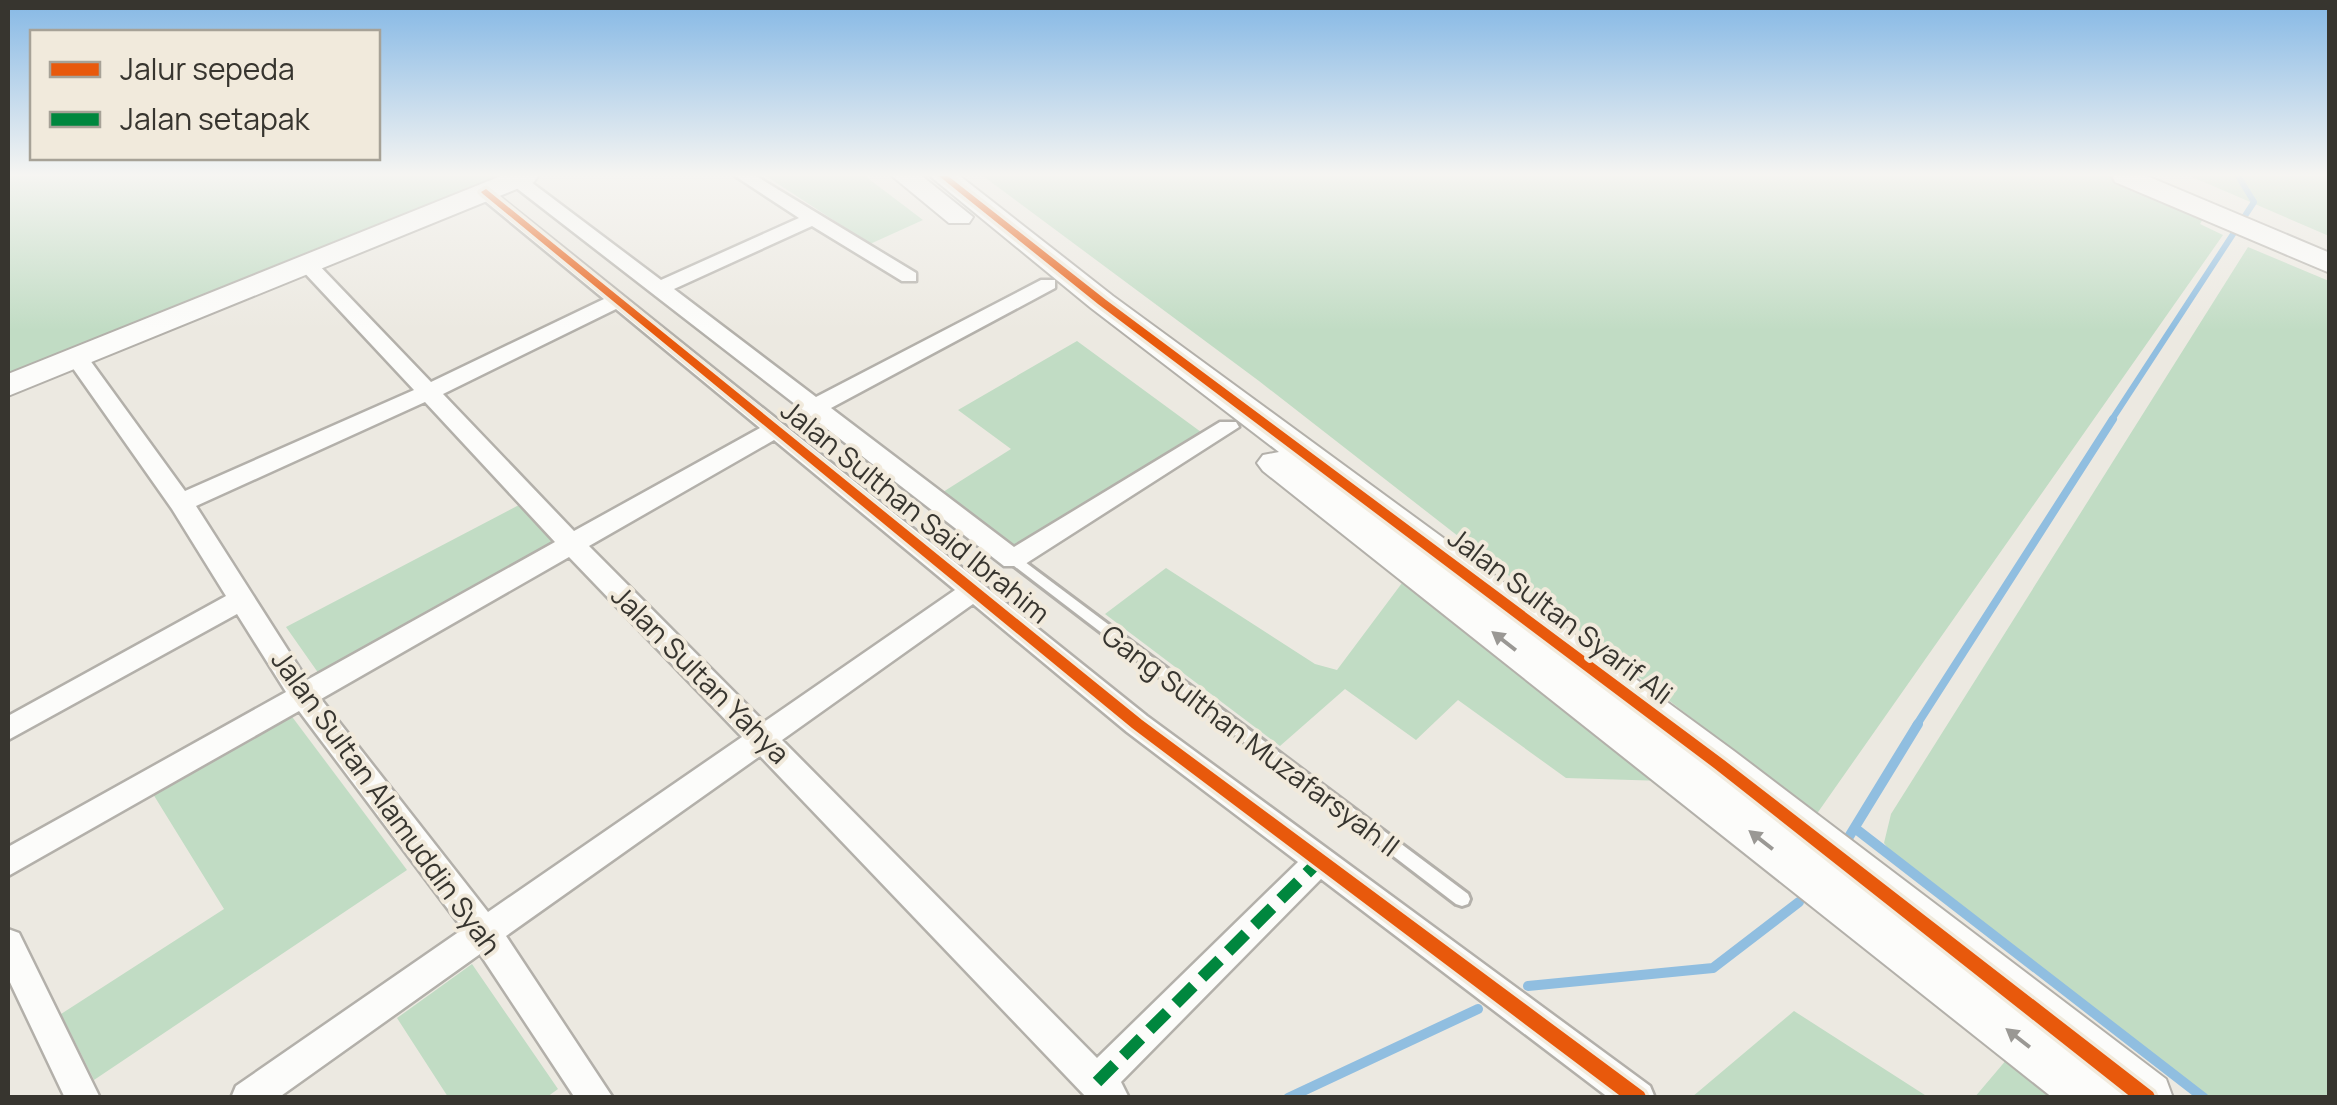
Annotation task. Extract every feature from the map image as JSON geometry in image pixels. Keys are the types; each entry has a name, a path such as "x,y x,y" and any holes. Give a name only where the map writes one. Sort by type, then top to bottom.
{"street":[{"path":"8,386 398,228"},
{"name":"Jalan Sulthan Said Ibrahim","path":"529,228 1137,724 1638,1098"},
{"name":"Gang Sulthan Muzafarsyah II","path":"584,228 1013,559"},
{"path":"660,288 793,228"},
{"path":"826,228 910,277"},
{"name":"Jalan Sultan Syarif Ali","path":"973,228 1228,427 2147,1098"},
{"name":"Jalan Sultan Syarif Ali","path":"1008,228 1736,799 2096,1098"},
{"path":"2262,228 2317,251"},
{"name":"Jalan Sultan Yahya","path":"308,264 432,391 570,542 1105,1090"},
{"path":"818,406 1048,284"},
{"path":"181,503 432,391 617,301"},
{"name":"Jalan Sultan Alamuddin Syah","path":"76,358 181,503 303,696 484,932 596,1098"},
{"path":"1013,559 1228,427"},
{"path":"8,862 776,428"},
{"path":"248,1098 766,740 973,591"},
{"path":"8,729 242,599"},
{"path":"1105,1090 1320,860"},
{"path":"8,944 83,1098"}],"lane":[{"name":"Gang Sulthan Muzafarsyah II","path":"1013,559 1462,899"}],"green space":[{"path":"8,228 377,228 8,377"},
{"path":"845,228 906,228 870,244"},
{"path":"1052,228 2207,228 2223,235 1816,815 1259,381"},
{"path":"2309,228 2329,228 2329,236"},
{"path":"2248,247 2329,281 2329,1097 2202,1097 1904,869 1884,843 1891,814"},
{"path":"1077,341 1201,432 1016,548 943,492 1011,449 958,410"},
{"path":"519,505 556,544 319,674 286,627"},
{"path":"1166,568 1315,664 1337,670 1405,579 1665,781 1566,778 1458,700 1416,740 1345,689 1280,746 1105,614"},
{"path":"290,714 407,870 94,1080 61,1014 224,909 153,794"},
{"path":"472,964 558,1089 547,1097 448,1097 397,1018"},
{"path":"1794,1011 1928,1097 1692,1097"},
{"path":"2013,1052 2072,1098 1974,1098"}],"waterway":[{"path":"2111,421 2237,228"},
{"path":"1916,726 2113,419"},
{"path":"1847,840 1918,724"},
{"path":"1856,829 2204,1098"},
{"path":"1528,986 1713,968 1799,902"},
{"path":"1288,1098 1478,1009"}],"marked path":[{"path":"1097,1082 1320,860"}],"cycle path":[{"path":"530,228 1137,724 1638,1098"},
{"path":"1008,228 1719,764 2147,1098"}]}
